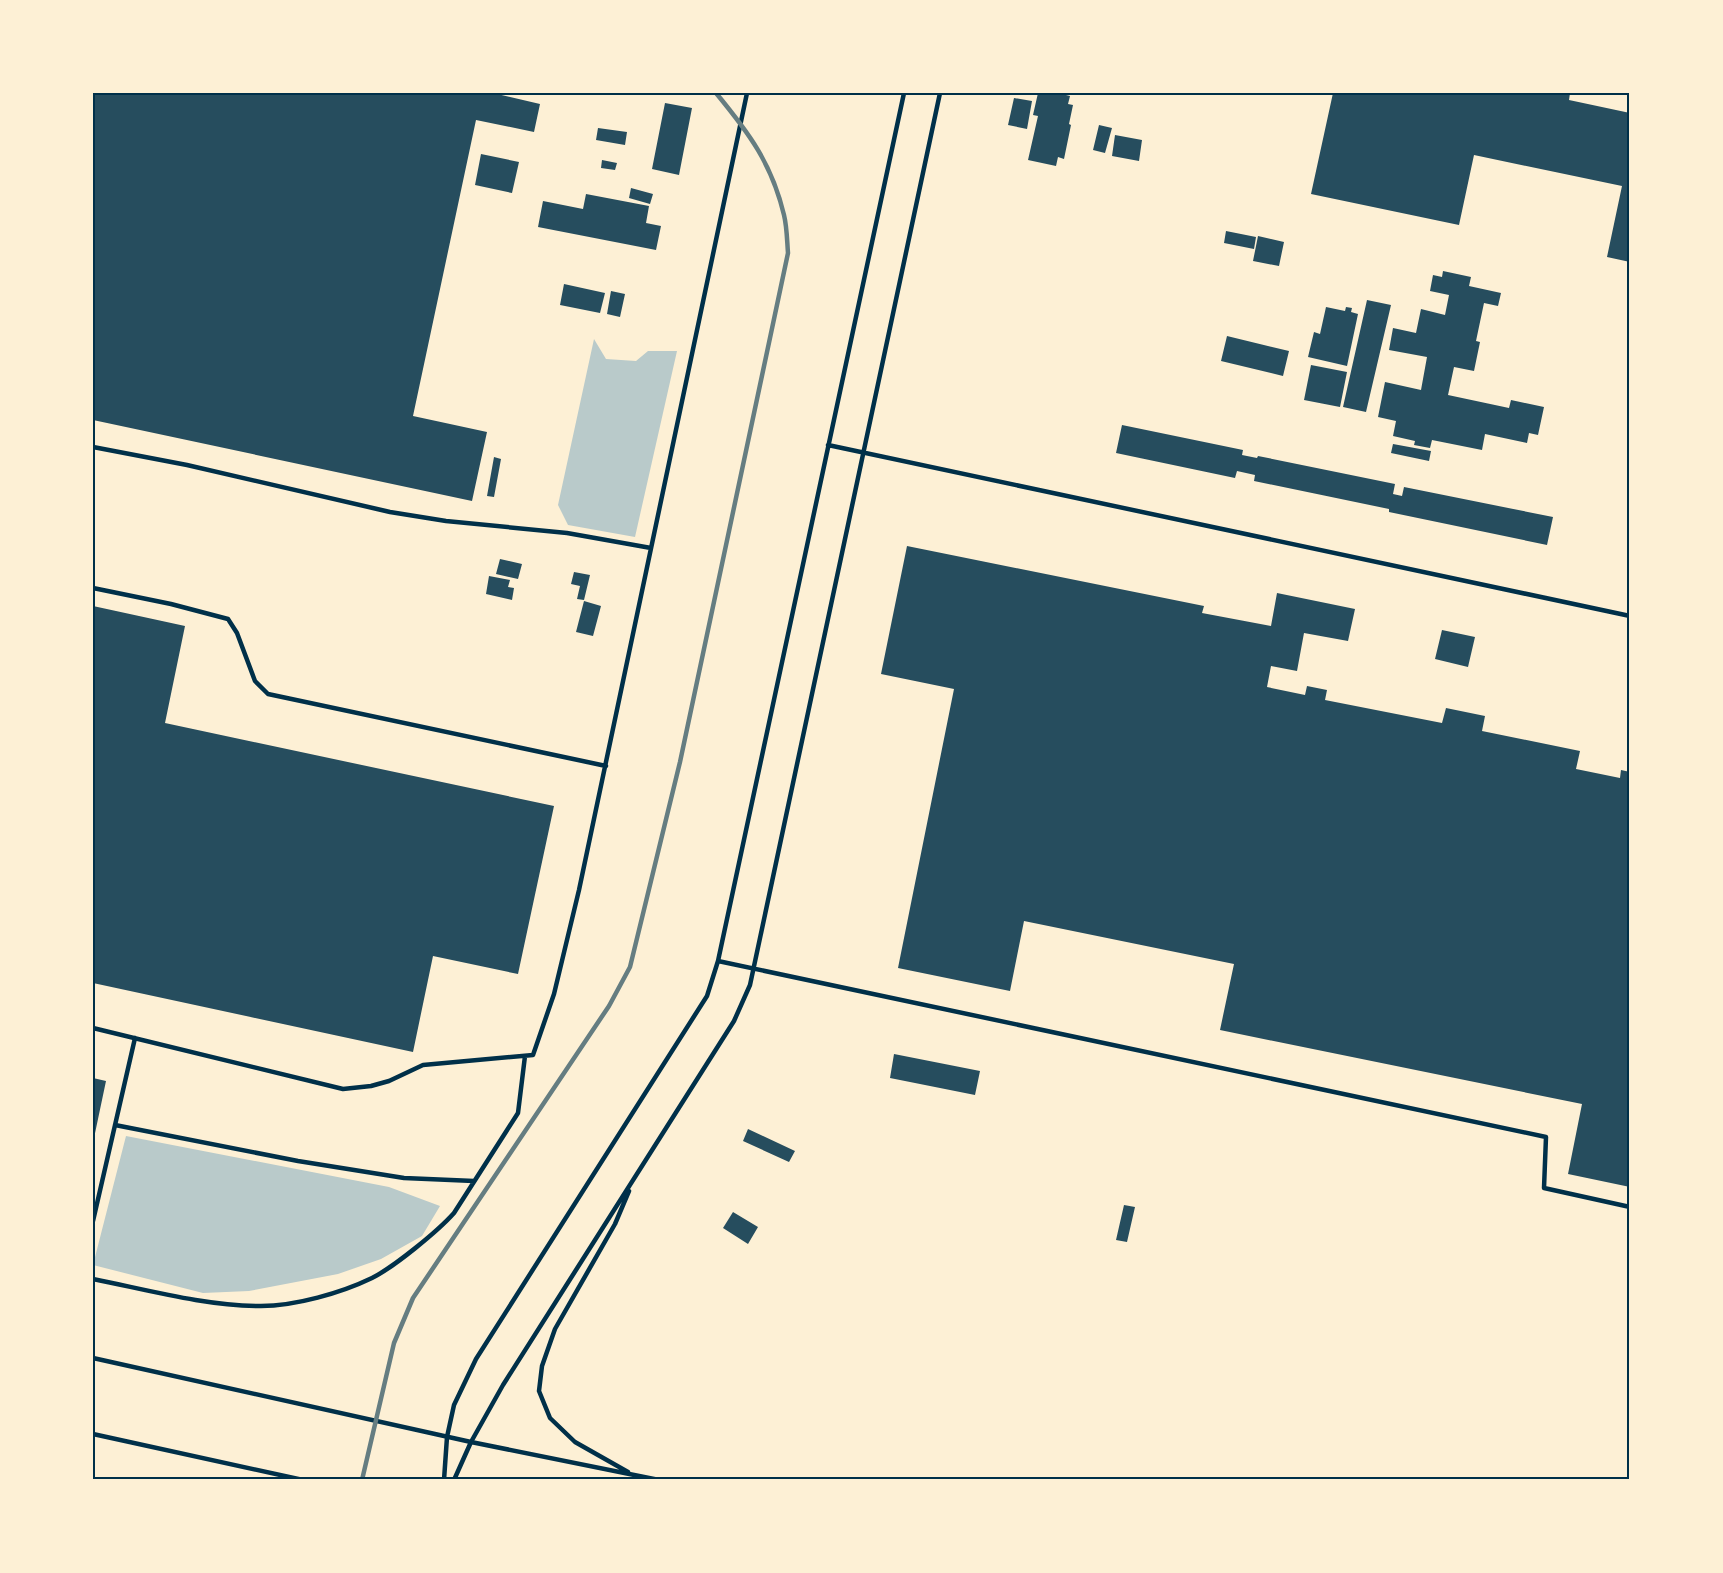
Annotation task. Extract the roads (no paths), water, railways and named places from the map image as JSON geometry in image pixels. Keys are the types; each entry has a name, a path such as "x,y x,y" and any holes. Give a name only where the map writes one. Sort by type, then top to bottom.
{"lane":[{"path":"93,1028 343,1089 371,1086 389,1081 423,1065 533,1055 554,994 579,890 747,93"},
{"path":"444,1480 447,1437 454,1405 476,1359 707,996 718,961 904,93"},
{"path":"454,1480 471,1442 503,1385 744,1002 754,968 940,93"},
{"path":"828,445 1630,616"},
{"path":"93,447 187,465 390,512 446,521 567,533 651,548"},
{"path":"93,588 171,604 228,619 237,633 255,681 268,694 606,766"},
{"path":"718,961 1546,1137 1544,1188 1630,1207"},
{"path":"93,1221 135,1038"},
{"path":"93,1279 205,1300 248,1305 276,1305 330,1294 372,1278 416,1246 454,1213 518,1113 525,1056"},
{"path":"115,1125 298,1161 404,1178 474,1181"},
{"path":"631,1474 575,1442 550,1418 539,1391 542,1366 555,1329 615,1224 635,1178"},
{"path":"93,1358 447,1437 659,1480"},
{"path":"93,1434 303,1480"}],"railway":[{"path":"362,1480 394,1343 413,1298 609,1006 630,967 680,762 788,253 785,220 773,180 749,136 716,93"}]}
